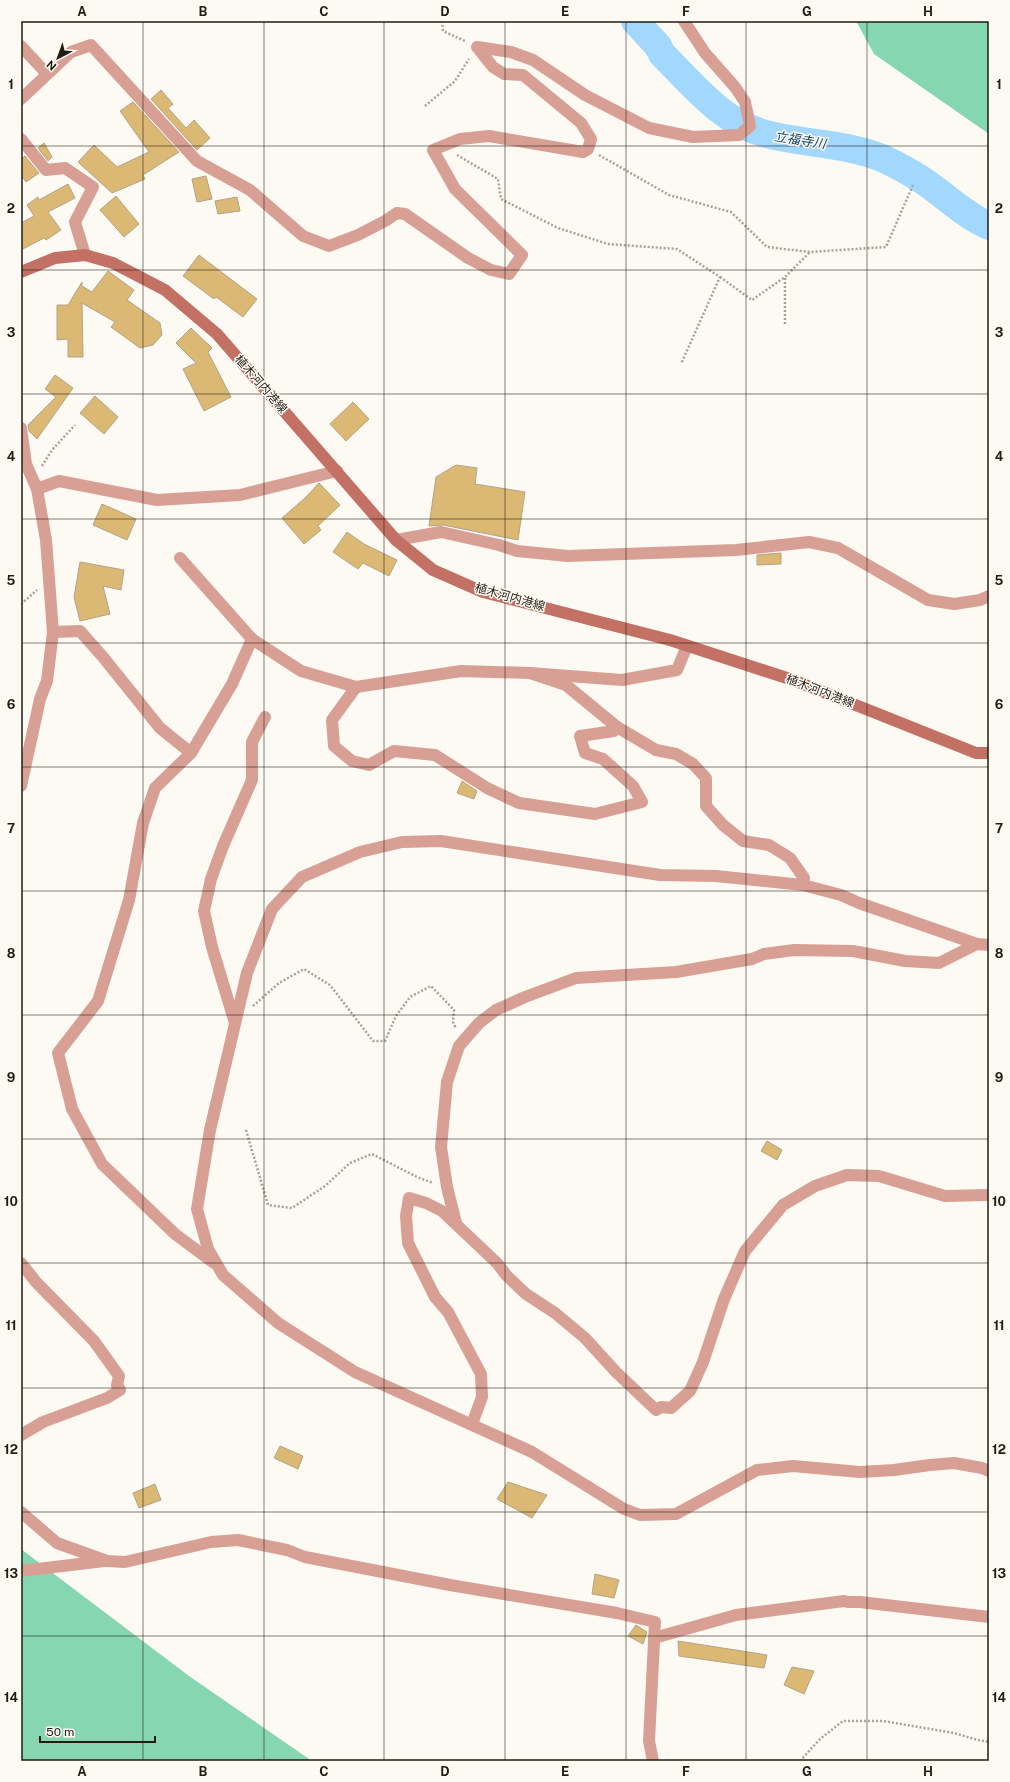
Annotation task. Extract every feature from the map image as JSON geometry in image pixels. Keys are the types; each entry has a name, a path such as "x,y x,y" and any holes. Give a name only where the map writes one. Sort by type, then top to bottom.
{"main road":[{"name":"植木河内港線","path":"21,272 55,258 86,255 113,263 165,290 217,334 396,540 433,570 483,592 687,646 793,680 976,753 989,753"}],"street":[{"path":"477,47 511,52 533,60 585,95 649,128 693,137 739,135 750,126 745,102 735,87 705,53 684,21"},
{"path":"21,99 71,52 91,44 197,161 250,190 303,236 329,246 358,235 385,221 396,213 405,214 468,258 491,270 509,274 522,255 455,189 433,150 460,139 489,136 583,152 588,149 591,139 581,123 524,75 504,74 493,67 477,47"},
{"path":"21,46 46,74"},
{"path":"21,139 46,170 65,168 93,187 75,222 86,255"},
{"path":"21,428 26,464 36,489 46,540 53,632 47,680 40,699 21,786"},
{"path":"36,489 59,481 156,500 240,495 337,471"},
{"path":"396,540 441,532 517,550 568,556 736,550 809,542 838,548 928,600 954,604 980,600 989,596"},
{"path":"180,558 252,638 301,670 356,687 461,671 530,673 622,680 677,670 687,646"},
{"path":"53,632 80,631 103,657 160,728 191,753"},
{"path":"219,1267 175,1234 102,1164 72,1109 58,1052 98,1001 129,900 143,823 155,788 191,753 232,684 252,638"},
{"path":"530,673 566,685 617,727 656,750 676,754 693,764 706,778 706,806 723,826 743,841 769,845 790,858 804,878 803,885"},
{"path":"356,687 332,720 334,746 352,761 368,765 394,750 435,755 487,788 519,803 563,810 595,814 642,802 633,786 603,759 585,753 580,736 614,732 617,727"},
{"path":"235,1024 212,947 204,911 211,879 223,846 252,780 252,742 265,717"},
{"path":"983,945 860,903 841,894 803,885 716,876 660,875 440,841 402,842 360,852 302,877 272,909 247,973 210,1130 197,1209 208,1249 223,1275 278,1322 355,1372 532,1452 624,1508 640,1515 676,1514 757,1470 792,1466 860,1472 894,1470 954,1463 982,1468 989,1471"},
{"path":"456,1223 447,1187 441,1148 447,1082 459,1046 479,1023 496,1010 525,997 576,978 676,972 752,959 764,954 794,950 853,951 905,961 939,963 983,945"},
{"path":"472,1424 482,1397 481,1374 448,1312 435,1297 408,1243 406,1216 409,1198 426,1203 442,1211 456,1223 526,1294 555,1313 585,1338 616,1372 656,1410 661,1407 671,1408 690,1390 703,1362 724,1299 745,1251 783,1205 815,1186 847,1175 879,1176 945,1196 989,1195"},
{"path":"21,1263 36,1282 94,1340 119,1376 116,1385 120,1390 107,1398 43,1422 21,1435"},
{"path":"21,1512 57,1543 107,1561"},
{"path":"21,1571 107,1561 125,1562 211,1542 238,1540 287,1550 305,1557 435,1582 617,1613 655,1622 649,1741 653,1761"},
{"path":"654,1638 736,1615 844,1601 989,1617"}],"path":[{"path":"425,106 455,81 477,47 443,30 442,21"},
{"path":"443,146 498,179 501,199 558,228 608,244 677,249 752,300 785,277 810,252"},
{"path":"588,149 669,195 731,212 767,247 810,252 886,247 913,184"},
{"path":"681,364 720,277"},
{"path":"785,277 785,324"},
{"path":"36,489 41,480 40,469 52,450 75,425"},
{"path":"252,1007 279,983 304,969 330,985 373,1041 385,1041 396,1016 410,997 431,986 454,1010 453,1022 463,1042"},
{"path":"246,1130 268,1205 292,1208 325,1186 350,1163 372,1154 417,1177 447,1187"},
{"path":"800,1761 820,1740 843,1721 883,1721 954,1733 989,1742"}],"green space":[{"path":"856,21 989,21 989,134 874,54"},
{"path":"21,1549 189,1676 312,1761 21,1761"}],"building":[{"path":"161,90 173,104 168,108 186,128 194,120 210,138 197,150 151,99"},
{"path":"133,102 179,152 143,175 145,179 112,193 78,162 94,145 117,167 149,152 120,111"},
{"path":"44,143 52,157 48,161 38,148"},
{"path":"25,156 39,173 26,182 21,175 21,159"},
{"path":"206,176 212,199 197,202 192,179"},
{"path":"68,184 75,198 48,212 61,230 46,240 44,238 21,250 21,223 34,216 27,205 38,197 39,200"},
{"path":"116,196 139,224 124,237 100,210"},
{"path":"237,197 240,211 218,214 215,201"},
{"path":"199,255 257,299 243,317 216,297 214,299 183,276"},
{"path":"108,271 134,290 127,300 160,323 162,335 153,345 140,348 111,327 115,322 82,303 83,357 68,357 68,339 57,340 57,305 68,305 82,282 82,286 92,292"},
{"path":"191,328 212,348 208,352 231,397 204,411 183,369 196,363 176,343"},
{"path":"55,375 73,388 37,439 29,431 28,425 56,397 45,389"},
{"path":"95,396 118,417 104,434 80,413"},
{"path":"353,402 369,419 346,441 330,424"},
{"path":"456,465 477,468 475,484 525,492 518,540 443,525 429,526 436,477"},
{"path":"319,483 340,505 318,526 321,530 304,544 282,518 305,498"},
{"path":"102,504 136,519 127,540 93,525"},
{"path":"347,532 364,544 397,560 389,576 363,563 358,569 333,552"},
{"path":"781,553 781,564 757,565 757,555"},
{"path":"80,562 124,570 121,590 103,586 110,614 80,621 74,597"},
{"path":"462,781 477,791 474,799 457,793"},
{"path":"767,1141 782,1150 777,1160 761,1151"},
{"path":"280,1446 303,1456 298,1469 274,1458"},
{"path":"508,1482 547,1495 532,1518 497,1499"},
{"path":"155,1484 161,1500 139,1508 133,1493"},
{"path":"595,1574 619,1580 614,1598 592,1594"},
{"path":"636,1625 647,1632 643,1644 628,1636"},
{"path":"678,1641 767,1655 764,1668 679,1656"},
{"path":"792,1667 814,1671 804,1694 784,1685"}],"waterway":[{"name":"立福寺川","path":"635,21 658,46 662,54 697,90 722,112 736,121 750,129 766,134 854,149 882,158 917,177 971,216 989,226"}]}
